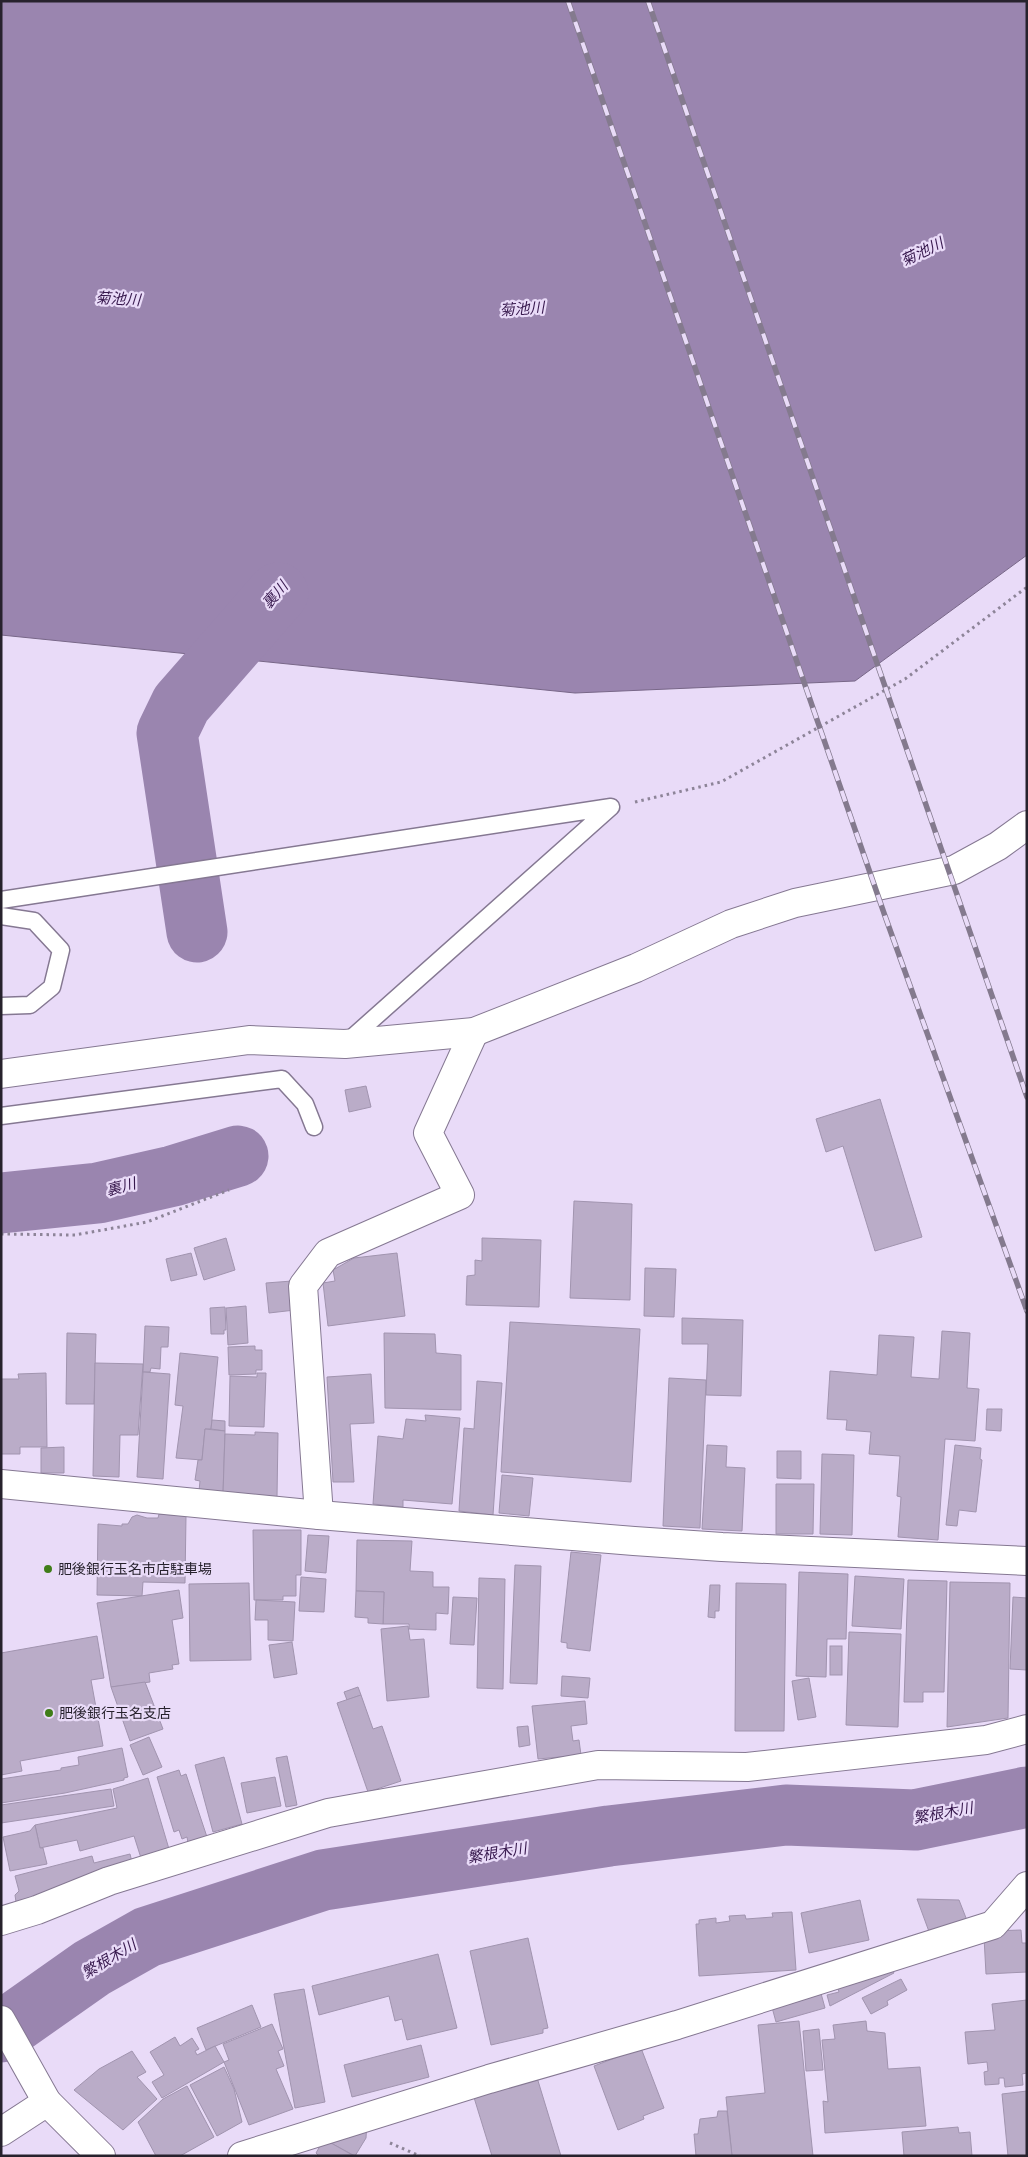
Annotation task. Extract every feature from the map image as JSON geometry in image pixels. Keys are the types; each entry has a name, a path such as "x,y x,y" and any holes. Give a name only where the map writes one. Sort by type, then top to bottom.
{"street":[{"path":"1,1074 249,1040 345,1044 474,1032 636,968 731,924 796,903 954,870 998,846 1027,825"},
{"path":"319,1515 303,1286 328,1254 460,1196 428,1133 474,1032"},
{"path":"1,1484 319,1515 722,1547 1027,1561"},
{"path":"1,1921 37,1910 109,1881 328,1813 598,1764 747,1767 986,1740 1027,1729"},
{"path":"242,2156 490,2079 713,2014 993,1926 1027,1886"},
{"path":"1,2020 47,2102 100,2156"},
{"path":"1,2132 47,2102"}],"lane":[{"path":"1,900 612,807"},
{"path":"345,1044 612,807"},
{"path":"1,916 34,921 61,950 52,987 30,1005 1,1006"},
{"path":"1,1116 282,1079 305,1104 314,1127"}],"path":[{"path":"612,807 721,782 905,679 1027,587"},
{"path":"1,1234 74,1235 147,1222 229,1190"}],"water":[{"name":"菊池川","path":"1,1 1027,1 1027,555 855,681 575,693 1,635"}],"building":[{"path":"366,1086 371,1107 349,1112 345,1090"},
{"path":"880,1099 922,1237 875,1251 843,1146 826,1152 816,1119"},
{"path":"574,1201 632,1204 630,1300 570,1298"},
{"path":"226,1238 235,1270 204,1280 194,1248"},
{"path":"482,1238 541,1240 539,1307 466,1305 467,1276 475,1275 475,1260 482,1261"},
{"path":"191,1253 197,1275 171,1281 166,1259"},
{"path":"397,1253 405,1316 328,1326 323,1283 335,1281 333,1270 354,1258"},
{"path":"645,1268 676,1269 674,1317 644,1316"},
{"path":"292,1281 295,1310 269,1313 266,1283"},
{"path":"246,1306 248,1343 228,1345 226,1308"},
{"path":"225,1307 226,1330 224,1330 224,1334 211,1334 210,1308"},
{"path":"682,1318 743,1320 741,1396 706,1395 708,1344 682,1344"},
{"path":"510,1322 640,1329 631,1482 501,1472"},
{"path":"145,1326 169,1327 168,1347 161,1347 160,1369 151,1368 150,1372 143,1372"},
{"path":"942,1331 970,1333 967,1388 979,1389 975,1441 945,1439 938,1540 898,1537 901,1497 897,1496 900,1456 869,1454 871,1432 846,1430 847,1420 827,1419 830,1371 877,1375 879,1335 914,1337 911,1377 939,1379"},
{"path":"67,1333 96,1334 94,1404 66,1404"},
{"path":"384,1333 435,1334 436,1353 461,1355 461,1410 385,1408"},
{"path":"255,1346 255,1350 262,1350 262,1370 256,1370 256,1374 229,1375 228,1347"},
{"path":"180,1353 218,1357 211,1429 205,1429 202,1460 176,1458 183,1406 175,1405"},
{"path":"95,1363 143,1364 138,1435 120,1435 119,1477 93,1476"},
{"path":"143,1372 170,1374 163,1479 137,1477"},
{"path":"46,1373 47,1447 20,1447 20,1454 1,1454 1,1379 19,1379 18,1374"},
{"path":"257,1373 266,1373 264,1427 229,1426 230,1376 257,1377"},
{"path":"371,1374 374,1423 350,1424 354,1482 333,1482 327,1377"},
{"path":"669,1378 706,1380 700,1528 663,1526"},
{"path":"477,1381 502,1383 493,1515 459,1511 464,1428 474,1429"},
{"path":"987,1409 1002,1409 1001,1431 986,1430"},
{"path":"425,1415 460,1418 452,1504 403,1500 403,1507 373,1504 378,1436 403,1439 406,1419 426,1421"},
{"path":"212,1420 225,1421 225,1431 211,1429"},
{"path":"205,1429 225,1431 223,1494 199,1491 200,1481 195,1480 198,1460 202,1460"},
{"path":"255,1432 278,1433 277,1497 223,1494 225,1434 255,1435"},
{"path":"707,1445 727,1446 726,1467 745,1468 742,1531 702,1529"},
{"path":"955,1445 981,1448 980,1459 982,1460 976,1512 959,1510 957,1526 946,1525"},
{"path":"64,1447 64,1473 41,1473 41,1448"},
{"path":"777,1451 801,1451 801,1479 777,1478"},
{"path":"822,1454 854,1455 852,1535 820,1534"},
{"path":"502,1475 533,1478 529,1516 499,1513"},
{"path":"776,1484 814,1484 813,1534 776,1534"},
{"path":"159,1514 186,1516 185,1583 143,1582 142,1596 97,1595 98,1524 122,1526 122,1524 128,1524 132,1517 137,1515 147,1518 158,1518"},
{"path":"253,1530 301,1530 301,1575 296,1575 296,1596 283,1596 283,1600 254,1600"},
{"path":"308,1535 329,1536 326,1573 305,1571"},
{"path":"357,1540 412,1541 410,1571 433,1572 433,1587 449,1587 448,1614 436,1613 436,1630 409,1629 409,1624 383,1624 384,1592 356,1591"},
{"path":"571,1552 601,1555 590,1651 567,1648 567,1643 561,1642"},
{"path":"515,1565 541,1566 537,1684 510,1683"},
{"path":"799,1572 848,1574 846,1639 827,1639 826,1677 796,1676"},
{"path":"855,1576 904,1579 901,1629 852,1626"},
{"path":"301,1577 326,1579 324,1612 299,1611"},
{"path":"479,1578 505,1579 503,1689 477,1688"},
{"path":"908,1580 947,1581 944,1692 923,1692 923,1702 904,1702"},
{"path":"950,1582 1010,1583 1008,1718 947,1727"},
{"path":"249,1583 251,1660 190,1661 189,1584"},
{"path":"736,1583 786,1584 784,1731 735,1731"},
{"path":"710,1585 720,1585 719,1611 715,1611 715,1618 708,1617"},
{"path":"179,1590 183,1618 172,1620 179,1664 172,1665 173,1669 149,1673 150,1682 111,1687 97,1603"},
{"path":"356,1591 384,1592 383,1624 368,1623 368,1618 355,1617"},
{"path":"453,1597 477,1598 474,1645 450,1644"},
{"path":"1013,1597 1027,1598 1027,1670 1010,1669"},
{"path":"256,1600 295,1602 293,1641 268,1640 268,1620 255,1620"},
{"path":"408,1626 410,1640 424,1639 429,1697 387,1701 381,1629"},
{"path":"849,1632 901,1634 898,1727 846,1725"},
{"name":"肥後銀行玉名支店","path":"97,1636 104,1678 91,1680 103,1746 20,1761 22,1771 1,1775 1,1653"},
{"path":"292,1642 297,1674 274,1678 269,1645"},
{"path":"830,1646 842,1646 842,1675 830,1675"},
{"path":"562,1676 590,1678 588,1698 561,1696"},
{"path":"809,1678 816,1717 798,1720 792,1681"},
{"path":"145,1682 163,1729 130,1741 111,1687"},
{"path":"358,1687 361,1695 347,1700 344,1692"},
{"path":"361,1695 373,1729 382,1726 401,1781 368,1792 337,1703"},
{"path":"585,1701 587,1724 571,1726 573,1741 579,1740 581,1755 538,1759 532,1706"},
{"path":"528,1726 530,1745 519,1747 517,1727"},
{"path":"149,1737 162,1767 143,1775 130,1745"},
{"path":"122,1748 128,1777 124,1778 124,1780 65,1793 1,1803 1,1779 61,1770 61,1768 79,1765 78,1757"},
{"path":"287,1756 297,1805 286,1807 276,1758"},
{"path":"224,1757 242,1824 213,1832 195,1765"},
{"path":"179,1770 181,1776 186,1774 207,1837 188,1843 187,1837 182,1839 179,1830 174,1832 157,1777"},
{"path":"275,1777 281,1806 247,1813 241,1783"},
{"path":"148,1778 169,1849 141,1858 134,1836 80,1851 77,1840 40,1848 35,1825 117,1808 113,1789"},
{"path":"111,1789 114,1806 1,1823 1,1805"},
{"path":"35,1825 40,1848 43,1848 47,1864 10,1871 3,1837 30,1831"},
{"path":"130,1854 133,1866 18,1904 16,1902 15,1895 19,1891 15,1876 92,1856 94,1863"},
{"path":"917,1899 959,1900 968,1923 931,1937"},
{"path":"860,1900 869,1940 809,1953 801,1913"},
{"path":"792,1912 796,1970 699,1976 696,1924 699,1924 699,1920 716,1918 716,1923 730,1921 729,1916 745,1915 746,1919 773,1917 772,1913"},
{"path":"1021,1930 1022,1943 1027,1943 1027,1972 986,1974 984,1937 993,1931"},
{"path":"528,1938 548,2028 543,2029 543,2033 491,2045 470,1951"},
{"path":"438,1954 457,2028 407,2040 402,2019 395,2021 389,1996 319,2015 312,1986"},
{"path":"890,1966 894,1973 830,2006 827,1995 839,1992 836,1982"},
{"path":"901,1979 907,1990 887,2001 888,2005 871,2014 862,1998"},
{"path":"819,1986 825,2008 776,2022 770,2000"},
{"path":"304,1989 325,2102 295,2108 274,1994"},
{"path":"1027,2000 1027,2073 1022,2074 1023,2085 1005,2087 1004,2078 999,2078 999,2084 985,2085 984,2072 988,2071 987,2062 968,2064 965,2032 995,2030 992,2004"},
{"path":"252,2005 261,2027 206,2050 197,2028"},
{"path":"799,2021 813,2156 732,2156 726,2097 765,2093 758,2025"},
{"path":"866,2021 867,2031 885,2033 888,2069 920,2067 926,2126 825,2133 823,2101 828,2102 822,2040 835,2039 833,2025"},
{"path":"272,2024 283,2049 278,2051 284,2066 276,2069 293,2109 249,2125 224,2062 229,2060 223,2044"},
{"path":"819,2029 823,2070 806,2071 803,2031"},
{"path":"175,2037 180,2046 192,2038 199,2049 195,2051 197,2055 215,2046 224,2062 162,2098 152,2082 164,2075 150,2052"},
{"path":"421,2045 429,2077 352,2097 344,2065"},
{"path":"641,2048 664,2108 643,2116 644,2119 618,2130 594,2066"},
{"path":"132,2051 146,2072 137,2077 157,2099 123,2130 74,2090 99,2069"},
{"path":"224,2067 234,2089 242,2122 217,2136 190,2085"},
{"path":"535,2071 561,2156 492,2156 472,2091"},
{"path":"187,2086 214,2137 180,2156 156,2156 138,2122 163,2099"},
{"path":"1027,2091 1027,2156 1008,2156 1002,2094"},
{"path":"718,2111 727,2111 732,2156 696,2156 694,2134 698,2134 700,2119 717,2117"},
{"path":"367,2121 366,2138 355,2156 329,2142"},
{"path":"958,2127 959,2133 970,2132 972,2156 904,2156 902,2132"},
{"path":"324,2139 354,2156 319,2156 316,2153"}],"waterway":[{"name":"裏川","path":"197,932 167,733 181,704 278,593"},
{"name":"裏川","path":"1,1203 98,1193 173,1176 238,1156"},
{"name":"繁根木川","path":"1,2032 92,1968 147,1937 323,1880 609,1836 786,1815 915,1820 1027,1797"}],"railway":[{"path":"568,1 885,916 1027,1311"},
{"path":"648,1 1027,1097"}],"place":[{"name":"肥後銀行玉名市店駐車場","path":"48,1569"},
{"name":"肥後銀行玉名支店","path":"49,1713"}]}
